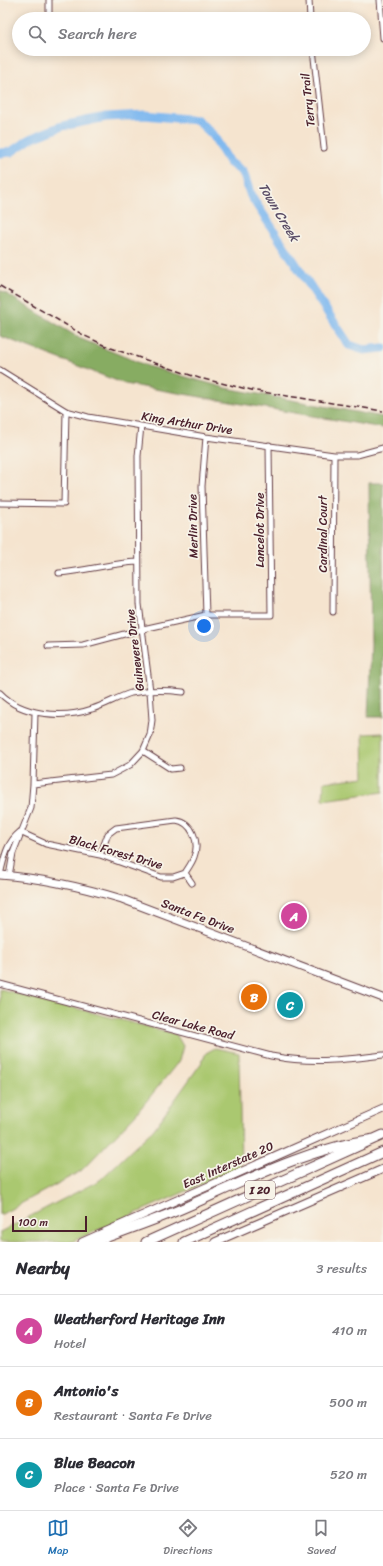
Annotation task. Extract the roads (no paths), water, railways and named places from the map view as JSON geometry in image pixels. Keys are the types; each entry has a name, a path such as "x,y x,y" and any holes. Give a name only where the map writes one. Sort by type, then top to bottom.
{"highway":[{"name":"I 20","path":"146,1242 383,1135"},
{"path":"90,1242 106,1238 186,1207 287,1164 354,1142 374,1139"},
{"name":"I 20","path":"184,1242 383,1152"}],"main road":[{"name":"Santa Fe Drive","path":"0,875 83,888 122,899 383,998"},
{"name":"East Interstate 20","path":"82,1242 383,1109"},
{"path":"215,1242 383,1169"}],"street":[{"path":"48,0 49,12"},
{"path":"309,0 310,12"},
{"path":"380,0 383,38"},
{"name":"Terry Trail","path":"314,56 324,148"},
{"name":"King Arthur Drive","path":"0,370 66,411 88,417 206,438 269,445 334,455 357,455 383,448"},
{"path":"0,503 64,504 66,411"},
{"name":"Guinevere Drive","path":"33,784 111,776 130,765 143,751 150,736 152,720 150,691 139,604 138,456 140,426"},
{"name":"Merlin Drive","path":"206,438 202,486 206,615"},
{"name":"Lancelot Drive","path":"206,615 271,615 269,445"},
{"name":"Cardinal Court","path":"333,612 334,455"},
{"path":"59,573 83,572 118,563 138,562"},
{"path":"48,646 83,645 143,629 206,615"},
{"path":"0,693 7,700 35,713 62,714 90,710 130,694 150,691 183,692"},
{"path":"9,876 20,832 31,808 35,713"},
{"path":"143,751 171,769 180,768"},
{"path":"100,856 108,834 116,828 176,820 184,821 191,828 196,842 195,856 185,873 192,882"},
{"path":"0,875 12,838 20,832"},
{"name":"Black Forest Drive","path":"20,832 46,844 100,856 161,877 173,877 185,873"},
{"name":"Clear Lake Road","path":"0,984 278,1058 299,1061 336,1061 383,1055"}],"waterway":[{"name":"Town Creek","path":"0,153 11,152 30,139 62,126 106,117 145,115 197,120 213,135 229,162 243,172 251,196 349,345 364,350 383,348"}],"railway":[{"path":"0,286 85,336 111,348 199,378 256,391 383,411"}],"place":[{"name":"Weatherford Heritage Inn","path":"294,916"},
{"name":"Antonio's","path":"254,997"},
{"name":"Blue Beacon","path":"290,1005"}]}
